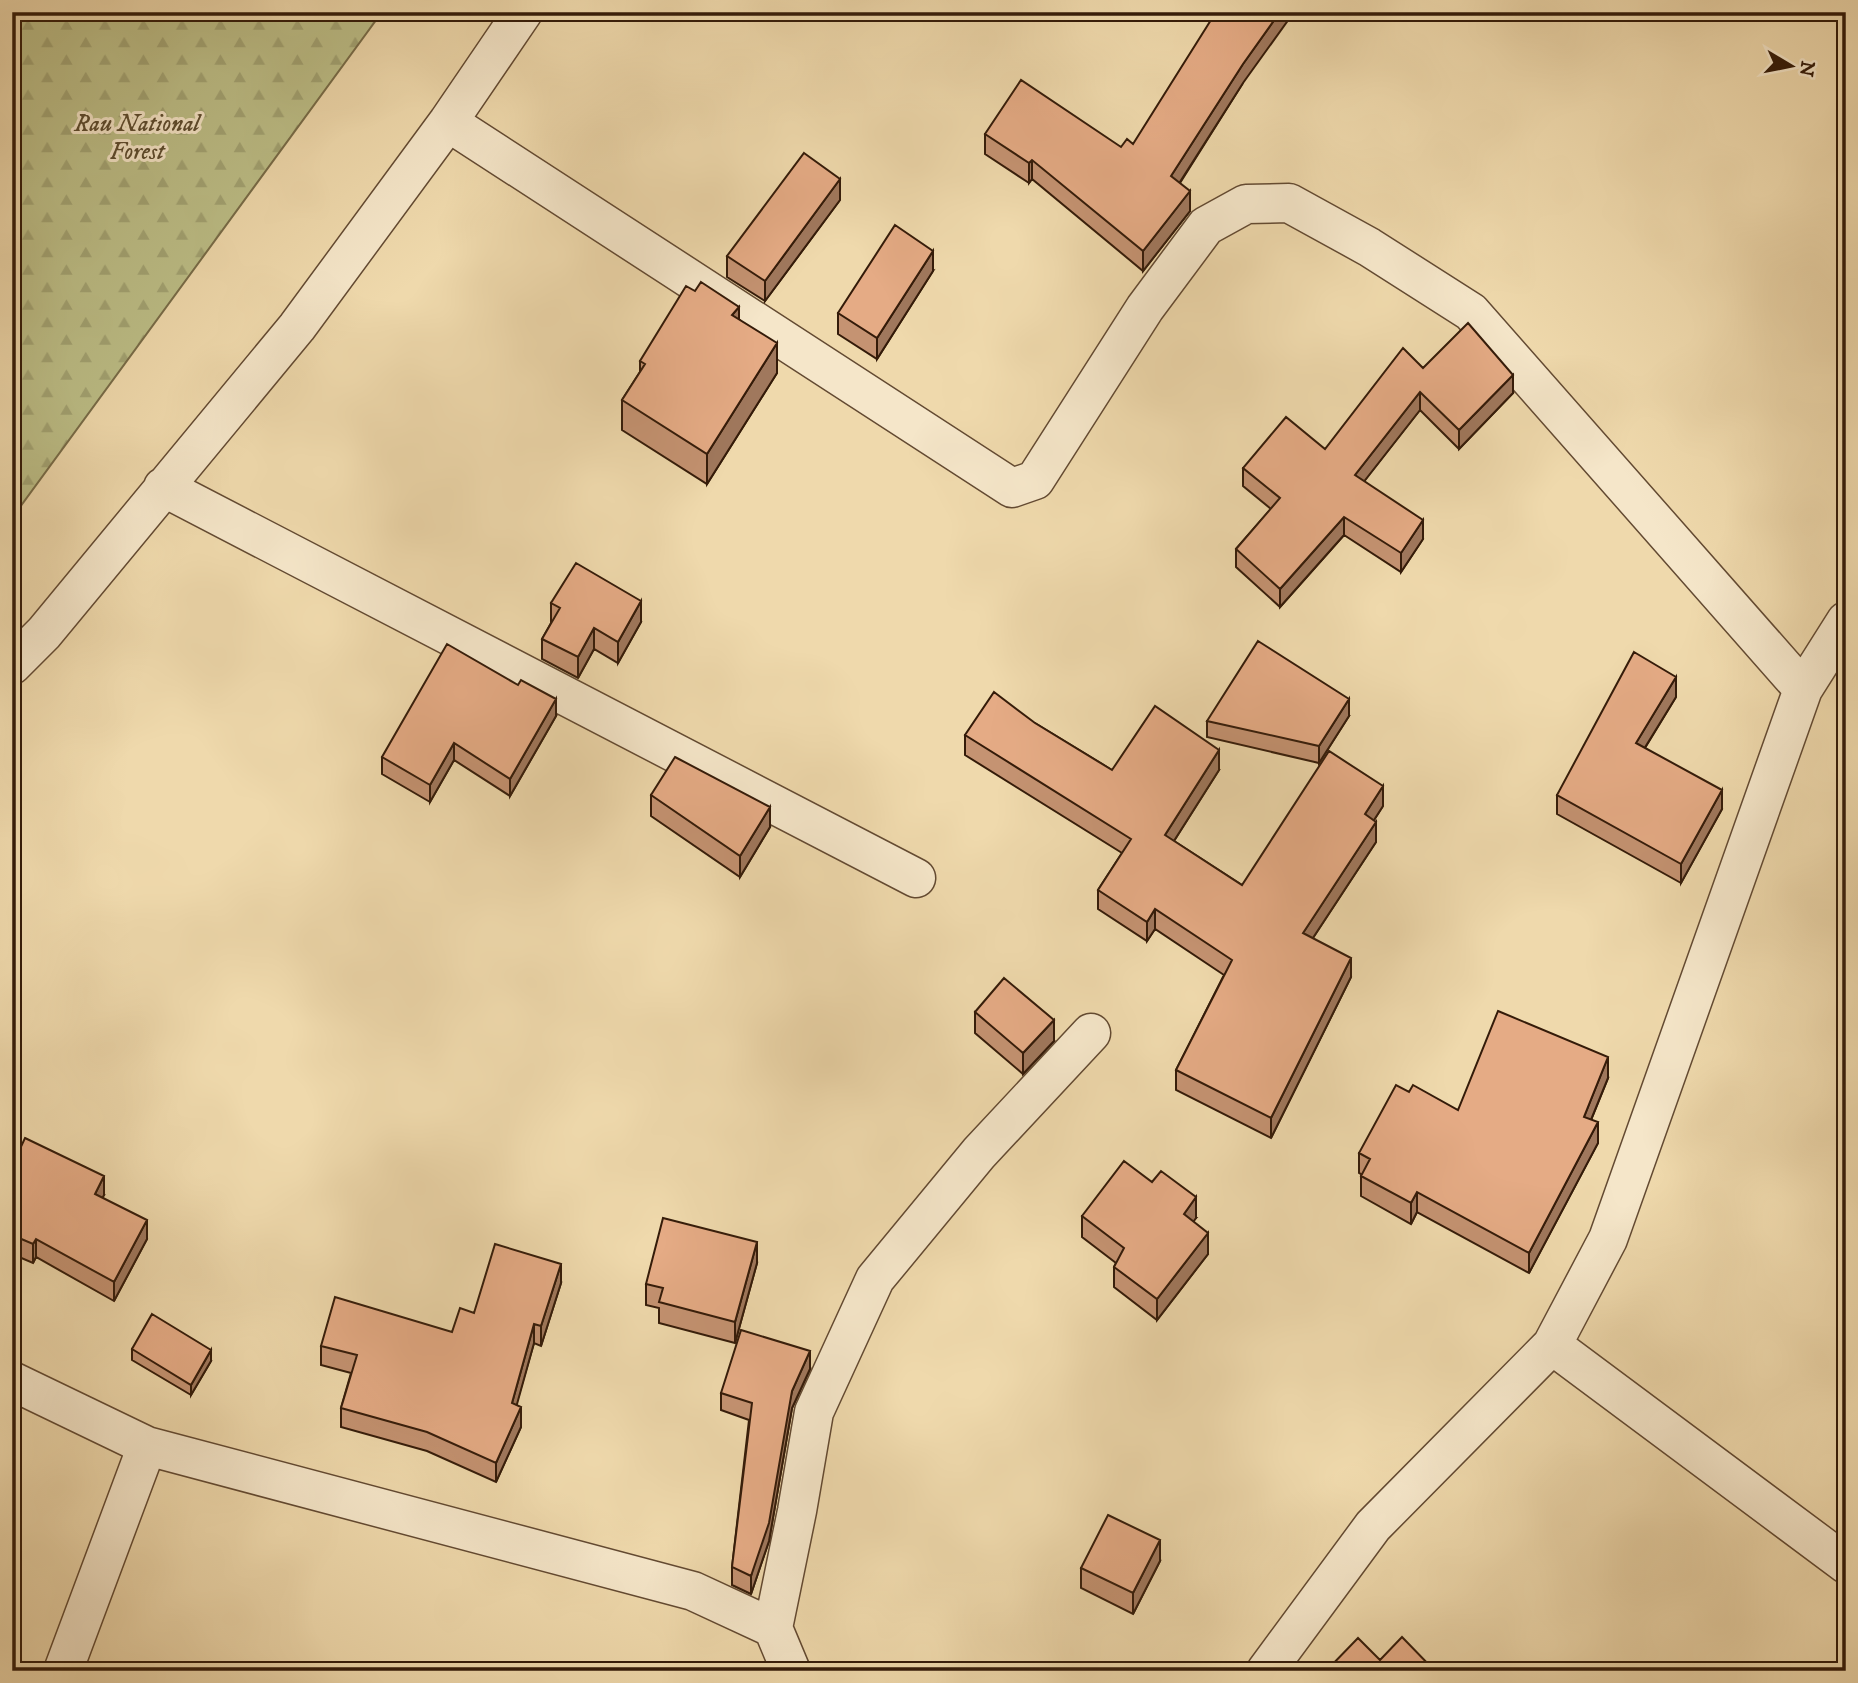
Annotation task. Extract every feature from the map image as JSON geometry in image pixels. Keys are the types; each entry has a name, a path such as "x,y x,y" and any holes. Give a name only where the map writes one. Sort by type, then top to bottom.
{"street":[{"path":"12,665 44,633 297,327 448,122 523,12"},
{"path":"448,122 1012,488 1035,480 1145,308 1206,226 1246,204 1289,203 1369,247 1471,312 1803,689"},
{"path":"163,487 916,878"},
{"path":"1266,1671 1373,1525 1552,1345 1608,1238 1803,689 1846,621"},
{"path":"790,1671 773,1628 814,1412 876,1279 979,1153 1091,1033"},
{"path":"1552,1345 1846,1563"},
{"path":"12,1381 147,1446 693,1591 773,1628"},
{"path":"63,1671 147,1446"}],"green space":[{"name":"Rau National Forest","path":"12,12 382,12 12,518"}],"building":[{"path":"1216,12 1280,12 1171,176 1190,191 1143,251 1032,160 1029,163 985,134 1021,80 1121,147 1127,139 1133,144"},
{"path":"804,153 840,179 765,281 727,256"},
{"path":"895,225 933,251 877,338 838,313"},
{"path":"701,282 739,307 732,315 777,343 707,454 622,400 645,364 640,361 686,286 695,291"},
{"path":"1468,323 1513,375 1459,430 1420,392 1355,475 1423,520 1401,553 1344,517 1280,589 1236,549 1280,498 1243,468 1286,417 1325,449 1403,348 1423,368"},
{"path":"576,563 641,601 618,642 594,628 578,657 542,639 560,608 551,603"},
{"path":"1258,641 1349,699 1319,746 1207,721"},
{"path":"447,644 518,685 521,680 556,699 510,779 454,743 430,785 382,757"},
{"path":"1634,652 1676,677 1636,743 1722,790 1681,864 1557,795"},
{"path":"994,692 1035,723 1112,770 1155,706 1219,750 1165,835 1242,885 1329,751 1383,786 1365,814 1376,822 1303,933 1351,958 1271,1118 1176,1070 1232,960 1155,909 1147,922 1098,890 1131,839 965,735"},
{"path":"675,757 770,807 740,856 651,795"},
{"path":"1004,978 1054,1020 1023,1053 975,1012"},
{"path":"1498,1011 1608,1057 1584,1117 1598,1122 1529,1253 1417,1192 1411,1203 1361,1176 1370,1159 1359,1153 1396,1085 1409,1092 1413,1085 1458,1110"},
{"path":"25,1138 104,1176 95,1194 147,1220 114,1282 36,1239 33,1244 12,1235 12,1166"},
{"path":"1124,1161 1152,1182 1161,1171 1196,1197 1184,1214 1208,1233 1157,1299 1114,1267 1124,1248 1082,1216"},
{"path":"663,1218 757,1242 735,1322 659,1302 663,1288 646,1284"},
{"path":"495,1244 561,1264 541,1326 534,1324 512,1403 521,1407 496,1463 427,1432 341,1408 357,1355 321,1346 335,1297 452,1332 460,1308 474,1313"},
{"path":"152,1314 211,1350 191,1385 132,1349"},
{"path":"741,1330 810,1351 792,1391 769,1523 751,1576 732,1567 752,1403 721,1393"},
{"path":"1108,1515 1160,1540 1133,1593 1081,1568"},
{"path":"1402,1637 1435,1671 1326,1671 1358,1638 1380,1660"}]}
